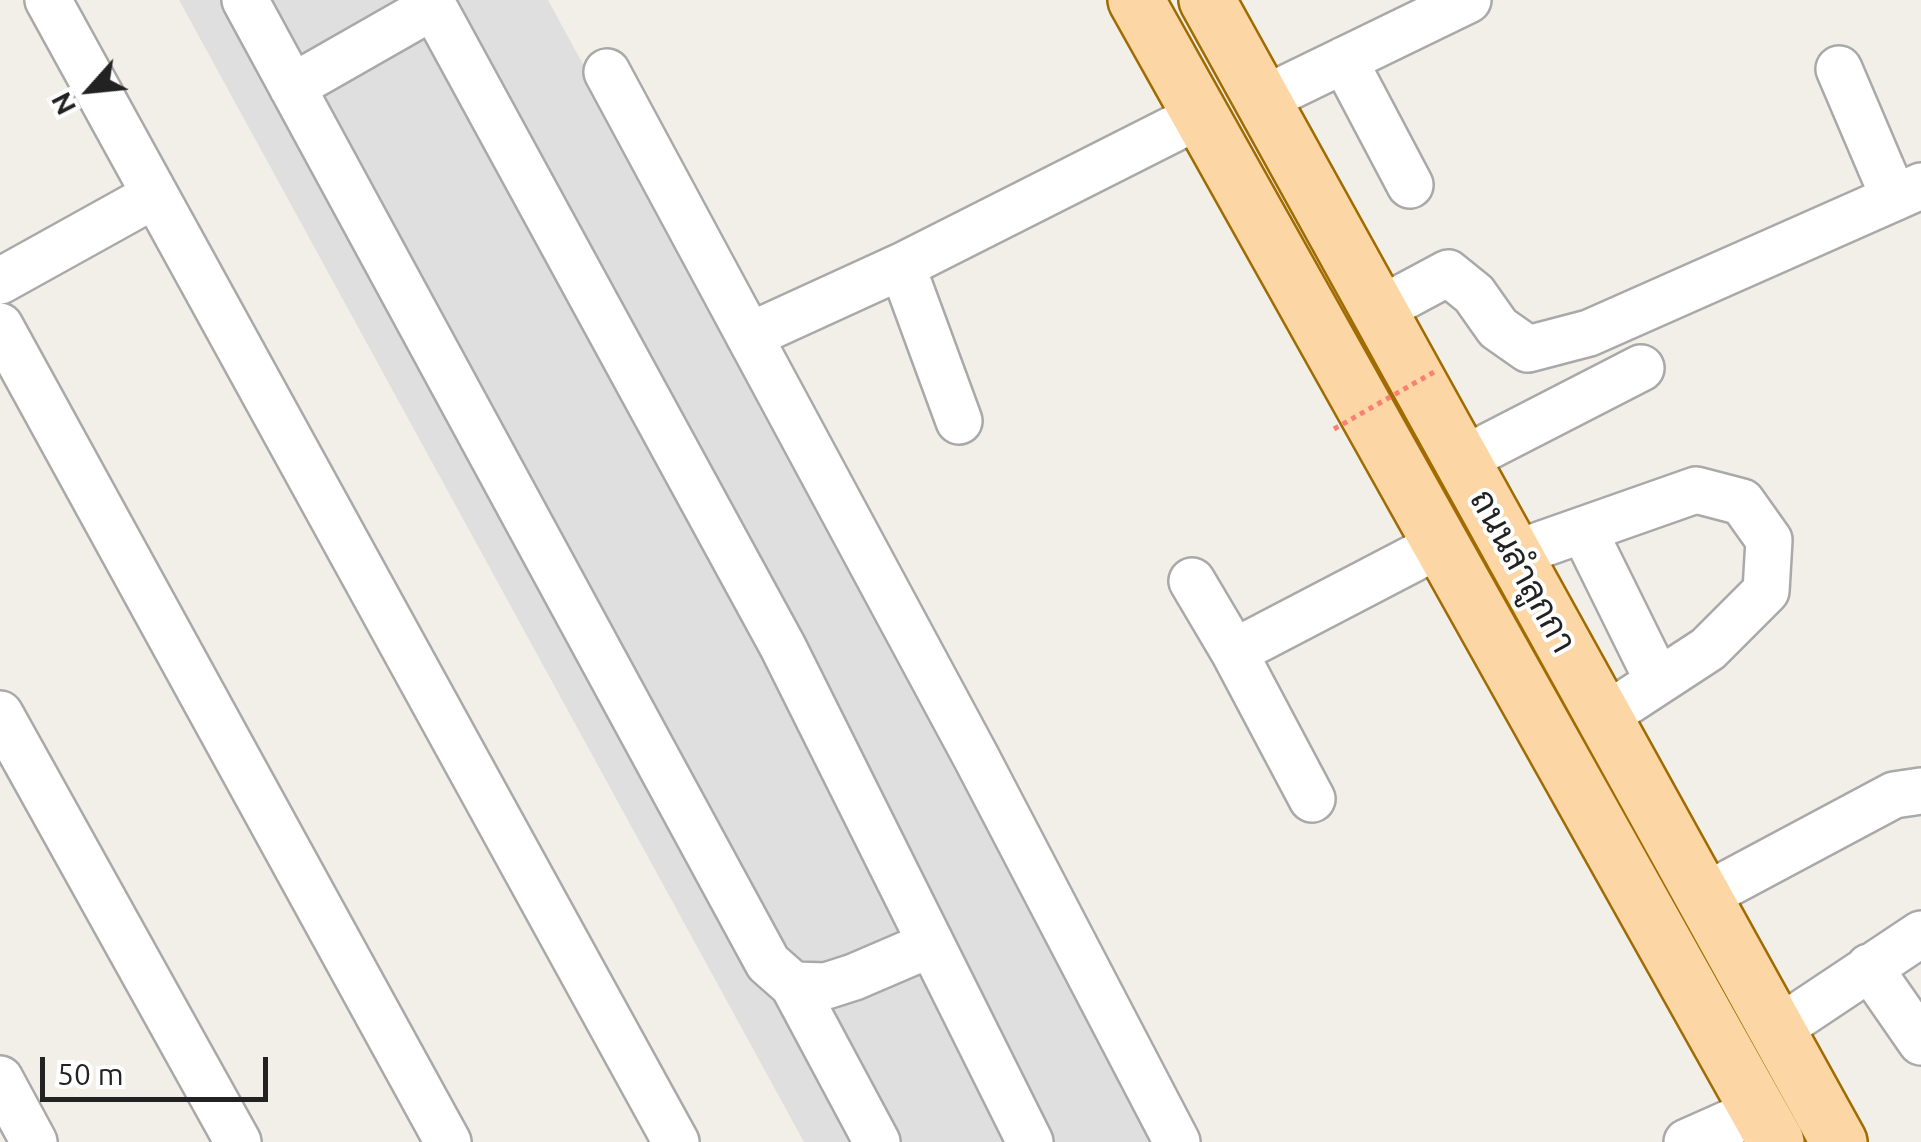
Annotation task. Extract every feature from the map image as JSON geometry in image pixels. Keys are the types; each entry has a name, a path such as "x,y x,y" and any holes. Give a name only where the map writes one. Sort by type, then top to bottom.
{"main road":[{"name":"ถนนลำลูกกา","path":"1136,0 1768,1126"},
{"name":"ถนนลำลูกกา","path":"1160,0 1192,59 1199,116"},
{"name":"ถนนลำลูกกา","path":"1207,0 1839,1142"}],"street":[{"path":"48,0 676,1142"},
{"path":"244,0 768,963 793,984 877,1142"},
{"path":"1262,100 1468,0"},
{"path":"292,87 432,3 783,647 1030,1142"},
{"path":"1344,60 1410,186"},
{"path":"1379,310 1448,273 1474,294 1498,328 1528,349 1589,333 1907,192 1839,69"},
{"path":"607,72 976,757 1176,1142"},
{"path":"749,336 902,266 1199,116"},
{"path":"0,282 155,195"},
{"path":"902,266 959,422"},
{"path":"0,326 448,1142"},
{"path":"1462,460 1640,368"},
{"path":"1514,554 1696,490 1742,502 1769,540 1766,591 1708,649 1604,717"},
{"path":"1584,531 1658,681"},
{"path":"1234,652 1443,544"},
{"path":"1192,581 1312,799"},
{"path":"0,714 238,1142"},
{"path":"1703,897 1894,795 1921,792"},
{"path":"793,984 826,986 840,982 931,944"},
{"path":"1776,1030 1902,951 1921,1042"},
{"path":"0,1079 34,1142"},
{"path":"1687,1142 1768,1126"}],"path":[{"path":"1334,428 1434,372"}],"shaded area":[{"path":"179,0 548,0 1170,1142 804,1142"}]}
